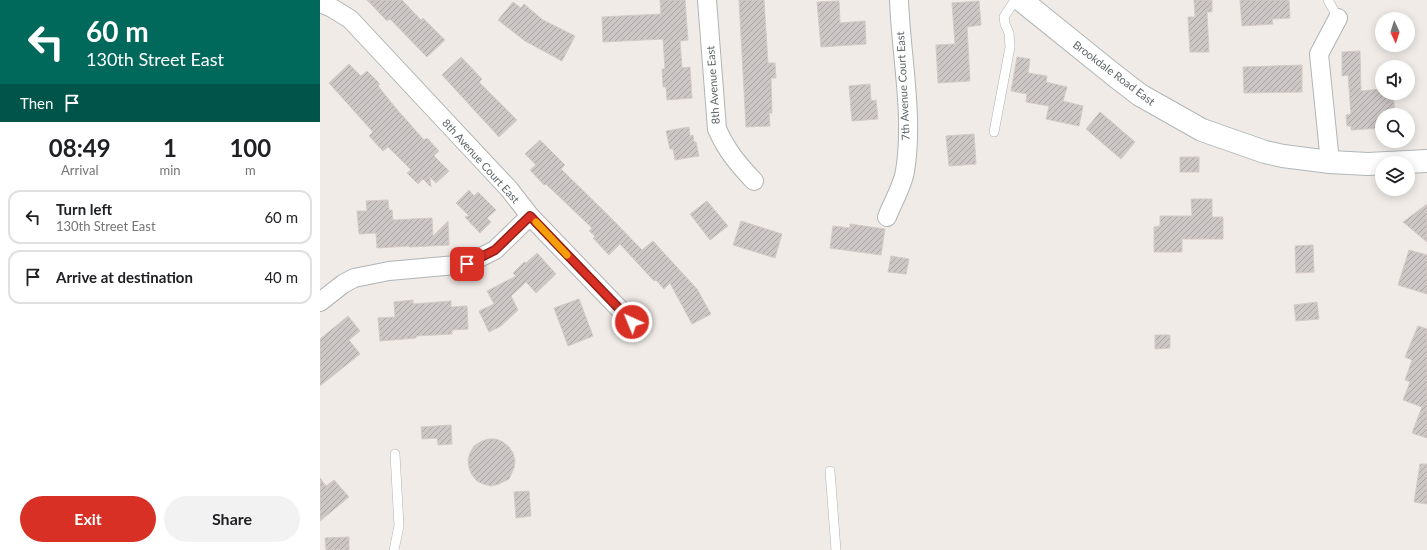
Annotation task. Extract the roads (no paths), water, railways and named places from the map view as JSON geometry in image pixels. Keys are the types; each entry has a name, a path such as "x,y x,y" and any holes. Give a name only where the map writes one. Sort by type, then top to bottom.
{"main road":[{"name":"Brookdale Road East","path":"1022,0 1140,95 1202,130 1265,152 1330,162 1368,164 1427,161"}],"street":[{"name":"8th Avenue East","path":"707,0 717,129 724,146 754,181"},
{"name":"7th Avenue Court East","path":"887,217 904,173 906,154 906,103 899,0"},
{"name":"8th Avenue Court East","path":"323,4 350,19 509,189 530,216 632,322"},
{"path":"1330,162 1319,54 1338,18"},
{"path":"320,302 343,284 354,278 389,271 467,264 495,250 530,216"}],"lane":[{"path":"994,132 1010,47 1010,33 1005,24 1004,17 1015,0"},
{"path":"1328,0 1338,18"},
{"path":"394,550 399,526 395,454"},
{"path":"830,471 836,550"}]}
